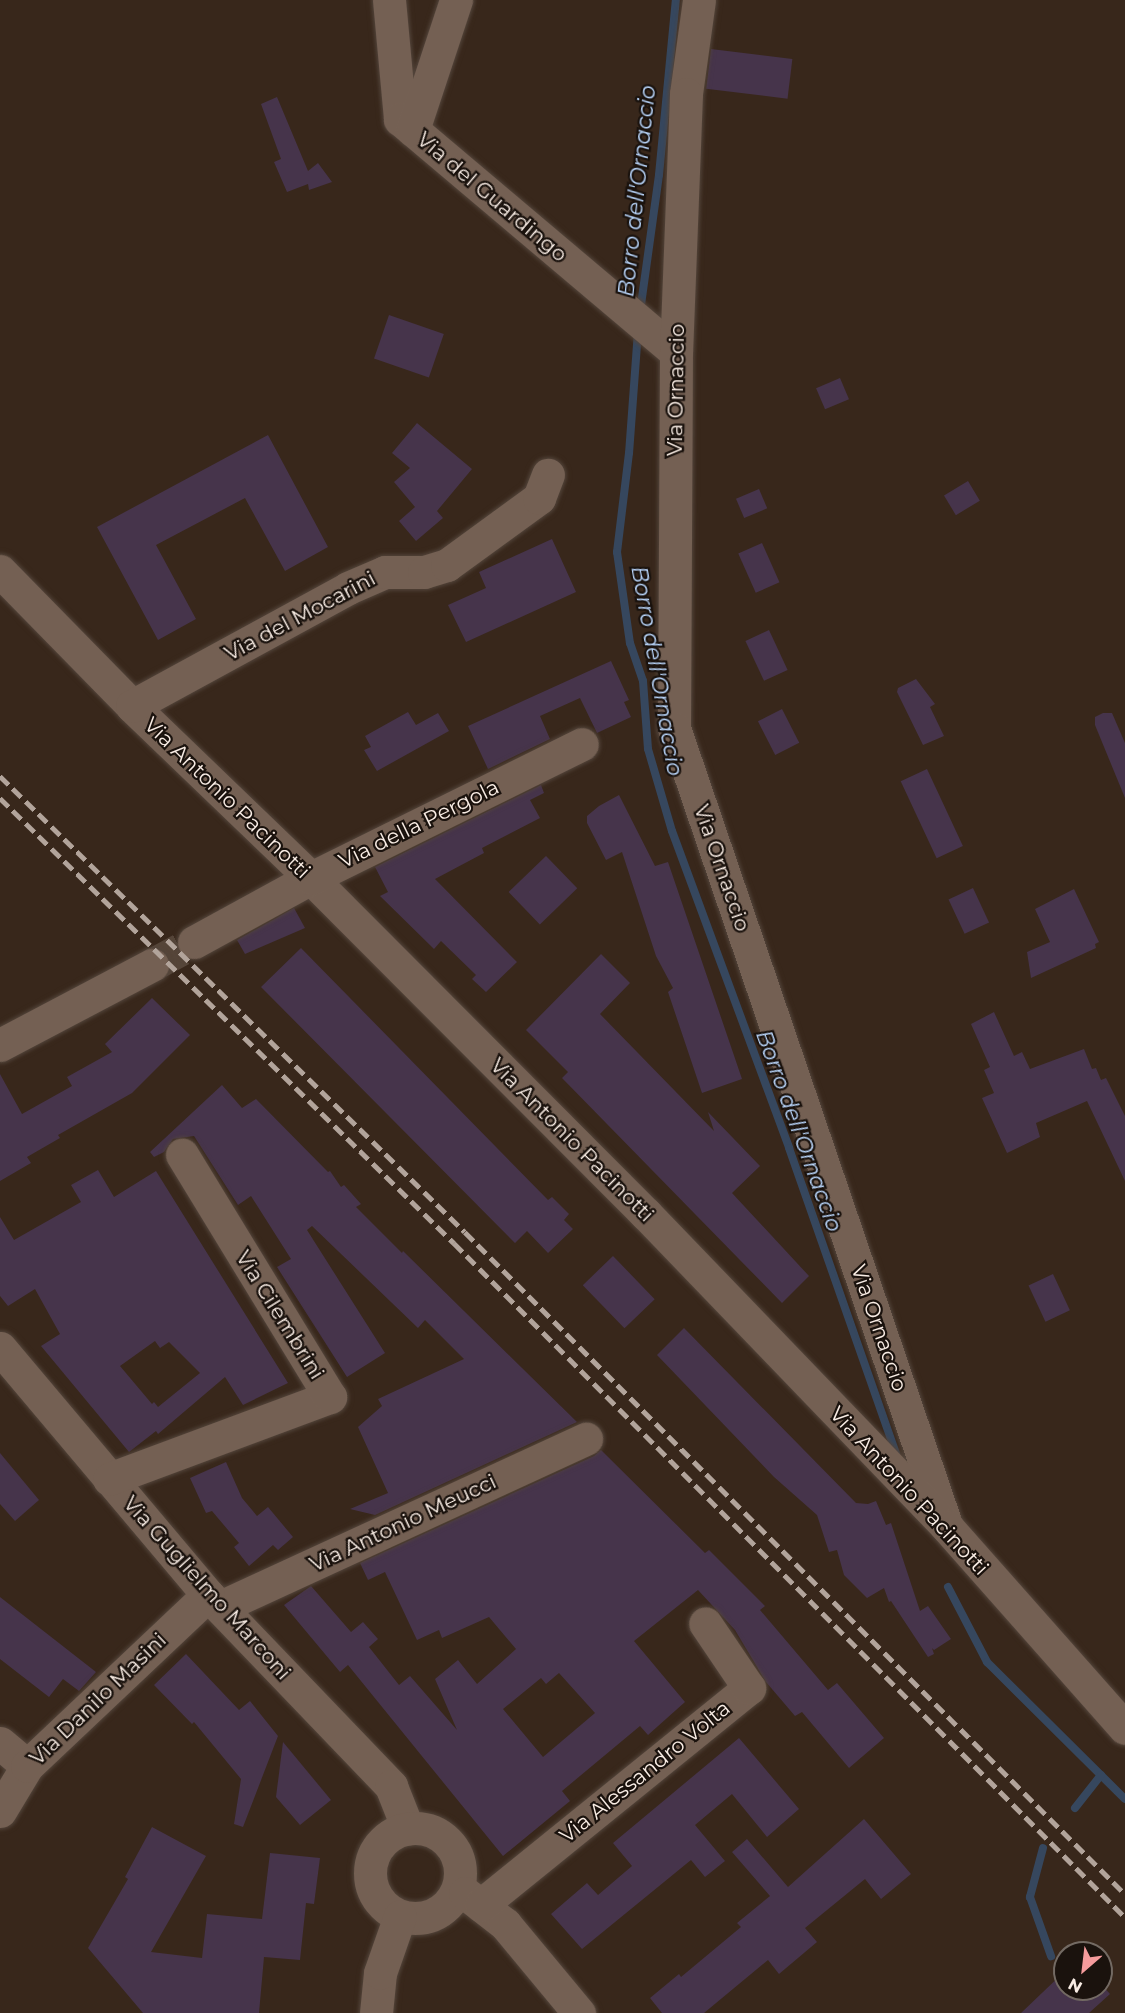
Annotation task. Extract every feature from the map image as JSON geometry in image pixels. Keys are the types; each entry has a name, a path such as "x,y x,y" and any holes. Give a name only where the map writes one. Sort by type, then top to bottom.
{"street":[{"name":"Via del Guardingo","path":"389,0 400,119 665,343"},
{"path":"413,130 456,0"},
{"name":"Via Ornaccio","path":"699,0 686,94 665,343 674,728 947,1527"},
{"name":"Via del Mocarini","path":"132,706 348,588 385,572 424,572 447,565 539,498 548,475"},
{"name":"Via Antonio Pacinotti","path":"0,571 132,706 310,878 646,1214 947,1527 1125,1728"},
{"name":"Via della Pergola","path":"194,942 310,878 582,744"},
{"path":"0,1045 152,965"},
{"name":"Via Cilembrini","path":"109,1479 330,1397 182,1155"},
{"name":"Via Guglielmo Marconi","path":"0,1348 214,1601 391,1786 408,1828"},
{"name":"Via Antonio Meucci","path":"214,1601 586,1439"},
{"name":"Via Danilo Masini","path":"0,1811 27,1766 214,1601"},
{"name":"Via Alessandro Volta","path":"469,1896 749,1688 705,1623"},
{"path":"0,1743 27,1766"},
{"path":"469,1896 435,1914 424,1917 400,1916 388,1910 372,1889 371,1862 376,1850 384,1840 408,1828 423,1829 438,1834 449,1844 457,1857 469,1896 506,1924 579,2013"},
{"path":"376,2013 380,1973 400,1916"}],"building":[{"path":"711,49 792,59 788,99 706,89"},
{"path":"277,97 308,171 318,163 332,182 309,190 308,184 287,192 274,162 281,159 261,104"},
{"path":"389,315 444,334 429,377 374,358"},
{"path":"840,378 849,399 825,409 816,388"},
{"path":"417,423 472,469 437,511 443,518 416,541 399,521 415,507 394,482 410,468 392,453"},
{"path":"268,435 328,547 285,571 245,498 156,545 196,619 158,640 97,527"},
{"path":"968,481 980,501 956,515 944,495"},
{"path":"759,489 767,508 744,518 736,499"},
{"path":"552,539 576,592 466,642 448,605 486,588 479,572"},
{"path":"762,543 779,582 756,593 738,554"},
{"path":"769,630 788,670 764,681 745,641"},
{"path":"611,661 629,700 624,702 631,717 597,733 580,698 540,716 550,739 488,769 468,726"},
{"path":"916,679 935,704 930,707 944,736 923,745 897,692 898,688"},
{"path":"782,709 799,743 775,755 758,721"},
{"path":"408,712 416,725 438,713 449,731 377,771 364,750 371,747 365,736"},
{"path":"1103,713 1112,713 1125,743 1125,798 1095,725 1095,717"},
{"path":"927,769 963,846 937,858 901,781"},
{"path":"541,785 544,793 530,800 540,818 482,848 484,853 435,879 517,962 486,992 472,979 476,975 441,941 434,949 380,896 388,892 375,867"},
{"path":"619,795 655,866 668,862 742,1079 702,1093 668,992 673,988 656,956 622,852 606,860 587,823 587,816"},
{"path":"546,856 577,888 540,924 509,892"},
{"path":"973,888 989,922 965,934 949,899"},
{"path":"1074,889 1099,942 1095,944 1096,948 1031,978 1027,952 1050,942 1035,909"},
{"path":"294,908 305,928 245,954 237,940"},
{"path":"301,948 548,1200 552,1197 569,1214 564,1220 573,1229 548,1253 527,1231 515,1243 261,987"},
{"path":"601,954 630,983 600,1014 714,1131 708,1112 760,1166 732,1193 809,1276 782,1303 562,1078 568,1072 526,1030"},
{"path":"152,998 190,1035 132,1093 58,1135 60,1138 27,1157 31,1163 0,1181 0,1074 22,1114 72,1086 67,1077 112,1052 105,1044"},
{"path":"994,1012 1014,1056 1022,1052 1030,1069 1084,1049 1092,1069 1096,1068 1101,1080 1106,1078 1125,1116 1125,1181 1087,1101 1036,1123 1040,1137 1007,1153 982,1098 994,1093 984,1070 990,1067 971,1024"},
{"path":"222,1085 242,1108 256,1099 328,1172 330,1171 341,1187 344,1185 361,1204 356,1207 577,1422 375,1515 350,1509 388,1493 358,1427 382,1406 378,1399 464,1359 425,1320 418,1328 312,1226 307,1230 385,1353 347,1377 277,1267 291,1259 251,1196 238,1205 194,1136 173,1139 164,1152 154,1157 150,1152"},
{"path":"98,1170 114,1197 156,1171 288,1383 243,1405 225,1377 158,1434 156,1431 129,1452 41,1346 60,1334 35,1289 8,1306 0,1296 0,1217 14,1240 81,1202 71,1185","holes":["155,1341 160,1348 169,1342 200,1373 158,1407 154,1402 152,1404 120,1366"]},
{"path":"613,1256 655,1299 624,1328 583,1285"},
{"path":"1053,1274 1070,1310 1045,1322 1029,1285"},
{"path":"684,1328 856,1503 868,1504 876,1501 886,1525 891,1523 920,1611 928,1606 951,1639 934,1650 932,1648 934,1654 928,1657 891,1601 889,1602 884,1588 867,1598 844,1575 837,1550 829,1552 817,1515 774,1477 657,1355"},
{"path":"601,1450 705,1553 709,1550 765,1606 760,1610 828,1690 837,1683 884,1738 849,1768 802,1712 795,1716 766,1682 735,1630 698,1590 634,1641 685,1702 648,1735 640,1726 562,1791 570,1801 503,1856 348,1665 340,1672 284,1605 311,1586 351,1632 363,1622 378,1639 369,1647 399,1685 410,1676 457,1730 435,1679 458,1660 477,1684 516,1649 489,1617 442,1638 439,1630 417,1640 385,1572 368,1580 360,1563 594,1456","holes":["559,1673 595,1713 543,1757 503,1709 541,1678 546,1684"]},
{"path":"0,1453 39,1500 15,1521 0,1504"},
{"path":"226,1462 242,1498 257,1516 268,1507 293,1537 278,1550 273,1545 249,1566 234,1547 239,1543 212,1511 206,1513 190,1478"},
{"path":"0,1597 96,1672 79,1691 63,1679 49,1697 0,1659"},
{"path":"186,1654 239,1710 250,1701 278,1736 243,1827 234,1824 241,1779 194,1722 192,1724 154,1685"},
{"path":"739,1738 799,1809 767,1837 732,1794 695,1825 725,1861 705,1877 691,1860 582,1949 551,1914 587,1883 598,1895 632,1866 613,1843"},
{"path":"283,1742 331,1800 300,1825 276,1797"},
{"path":"864,1819 911,1874 881,1899 865,1879 805,1928 817,1942 779,1974 768,1960 704,2013 662,2013 650,1998 679,1974 681,1977 741,1927 737,1923 770,1896 732,1852 747,1839 788,1887"},
{"path":"152,1827 206,1856 151,1952 202,1958 207,1914 262,1919 270,1853 320,1858 314,1904 306,1903 300,1960 264,1957 259,2013 143,2013 88,1948 128,1879 125,1877"},
{"path":"1053,1982 1053,2001 1102,2001 1089,2013 1021,2013"}],"waterway":[{"name":"Borro dell'Ornaccio","path":"640,312 659,175 676,0"},
{"name":"Borro dell'Ornaccio","path":"638,331 629,453 617,552 630,643 643,681 648,749 672,831 789,1148 896,1454"},
{"name":"Borro dell'Ornaccio","path":"948,1587 987,1662 1125,1799"},
{"path":"1075,1808 1101,1775"},
{"path":"1043,1848 1030,1897 1051,1956"}],"tunnel":[{"path":"152,965 194,942"}],"railway":[{"path":"0,776 465,1232 1125,1894"},
{"path":"0,798 454,1243 1125,1917"}]}
